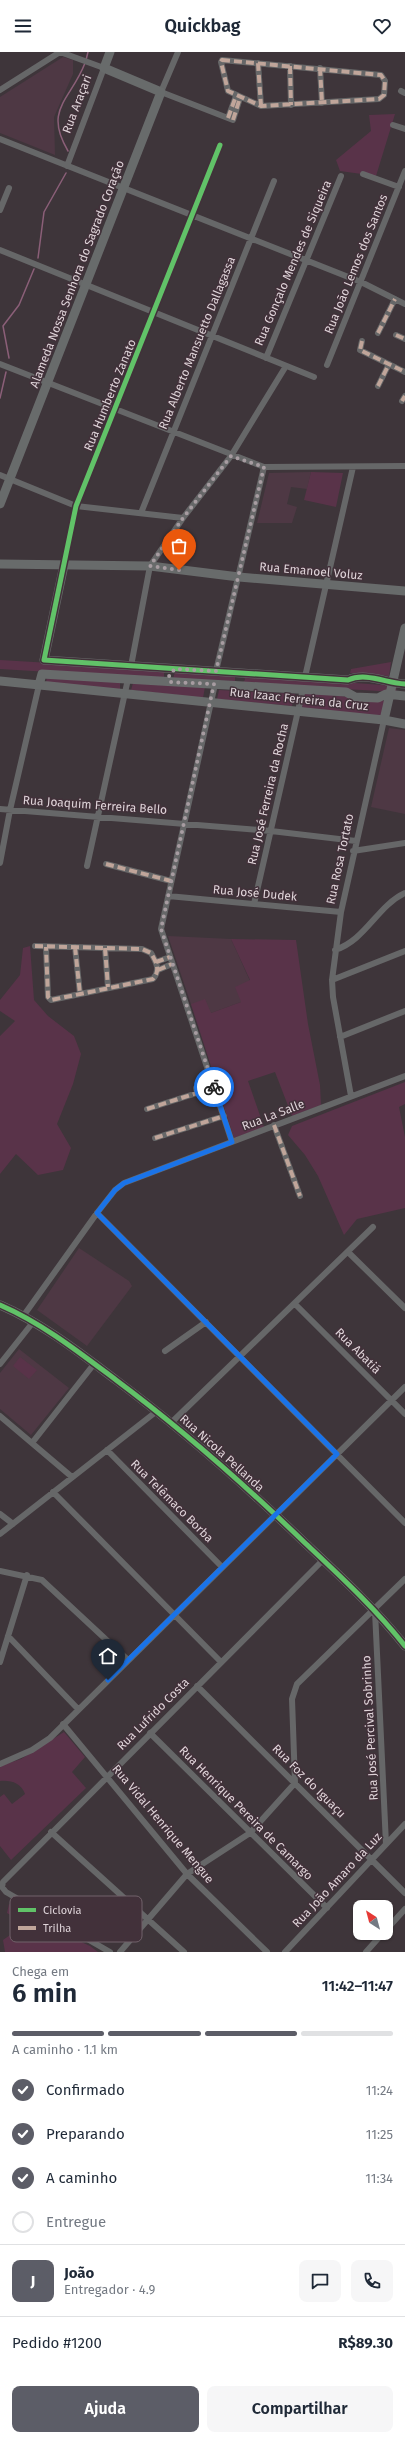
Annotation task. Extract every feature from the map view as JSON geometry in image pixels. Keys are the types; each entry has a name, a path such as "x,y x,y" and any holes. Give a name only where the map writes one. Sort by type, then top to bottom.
{"main road":[{"name":"Rua Araçari","path":"104,68 110,52"},
{"path":"104,68 161,92"},
{"name":"Alameda Nossa Senhora do Sagrado Coração","path":"0,504 161,92"},
{"name":"Rua Emanoel Voluz","path":"0,564 150,566 239,577 326,583 405,591"},
{"name":"Rua Humberto Zanato","path":"64,565 44,660 131,666"},
{"name":"Rua Rosa Tortato","path":"384,720 405,628"},
{"path":"131,666 348,680 355,677 381,679 392,683 405,684"},
{"path":"170,682 170,672 175,669"},
{"path":"236,685 241,679 238,673"},
{"path":"39,685 42,674 346,692 355,697 378,698 390,694 405,696"},
{"name":"Rua Izaac Ferreira da Cruz","path":"0,681 384,720 405,724"},
{"name":"Rua Nicola Pellanda","path":"0,1305 34,1321 172,1422 275,1514 323,1560 375,1611 405,1646"}],"street":[{"path":"0,90 60,52 104,68"},
{"name":"Alameda Nossa Senhora do Sagrado Coração","path":"161,92 178,52"},
{"path":"222,60 290,66 380,74 385,81 384,94 379,99 261,106 238,97 226,88 221,62 222,60"},
{"path":"258,64 261,106"},
{"path":"290,66 291,105"},
{"name":"Rua Araçari","path":"67,166 104,68"},
{"path":"320,68 322,103"},
{"path":"161,92 231,119 238,97"},
{"path":"393,125 405,129"},
{"path":"0,139 361,282 405,304"},
{"name":"Rua Humberto Zanato","path":"64,565 76,506 220,146"},
{"name":"Rua João Lemos dos Santos","path":"327,365 405,172"},
{"path":"363,174 399,187"},
{"name":"Rua Gonçalo Mendes de Siqueira","path":"266,358 342,176"},
{"name":"Rua Alberto Mansuetto Dallagassa","path":"141,513 274,181"},
{"path":"0,210 9,188"},
{"path":"0,250 314,377"},
{"path":"378,333 395,299"},
{"path":"396,336 405,338"},
{"path":"362,341 360,350 405,372"},
{"path":"0,364 231,456 264,467 405,466"},
{"path":"378,386 389,364"},
{"path":"131,666 150,566 183,518 231,456 286,366"},
{"path":"216,671 264,467"},
{"path":"305,677 353,467"},
{"path":"0,476 76,506 183,518"},
{"path":"87,866 128,679"},
{"path":"214,684 161,929 232,1142"},
{"path":"0,863 10,810 39,685"},
{"name":"Rua José Ferreira da Rocha","path":"254,904 303,689"},
{"name":"Rua Rosa Tortato","path":"352,1096 340,1037 332,980 341,912 353,851 384,720"},
{"name":"Rua Joaquim Ferreira Bello","path":"0,809 98,815 271,831 356,841"},
{"path":"353,851 405,843"},
{"path":"106,864 171,881"},
{"path":"335,950 348,946 360,936 389,905 405,893"},
{"name":"Rua José Dudek","path":"168,896 341,912"},
{"path":"35,946 147,950 151,953 156,962 158,970"},
{"path":"46,947 49,999 153,979 158,970 172,964"},
{"path":"75,947 80,994"},
{"path":"105,948 108,987"},
{"path":"332,980 405,951"},
{"path":"156,962 170,957"},
{"path":"340,1037 405,1012"},
{"name":"Rua La Salle","path":"24,1315 97,1213 115,1190 124,1183 405,1076"},
{"path":"147,1109 198,1093 196,1088 213,1084"},
{"path":"155,1138 224,1116"},
{"path":"274,1125 300,1196"},
{"path":"97,1213 405,1522"},
{"path":"172,1422 239,1355 295,1304 373,1227"},
{"path":"348,1252 405,1308"},
{"name":"Rua Abatiá","path":"295,1304 405,1414"},
{"path":"0,1364 34,1321"},
{"path":"165,1352 206,1322"},
{"path":"32,1443 94,1364"},
{"path":"0,1764 32,1750 50,1738 405,1387"},
{"path":"0,1534 157,1411"},
{"path":"0,1416 72,1477"},
{"name":"Rua Telêmaco Borba","path":"107,1450 222,1567"},
{"path":"53,1492 221,1662"},
{"path":"0,1514 13,1524"},
{"name":"Rua Lufrido Costa","path":"13,1896 6,1892 2,1887 3,1882 323,1560"},
{"path":"0,1571 27,1575 42,1580 128,1660"},
{"path":"0,1662 27,1575"},
{"path":"142,1926 187,1874 250,1833 295,1783 292,1699 297,1684 375,1611 405,1579"},
{"name":"Rua José Percival Sobrinho","path":"375,1611 386,1844"},
{"path":"8,1636 78,1709"},
{"name":"Rua Foz do Iguaçu","path":"197,1686 405,1893"},
{"name":"Rua Vidal Henrique Mengue","path":"63,1724 108,1776 187,1874 267,1952"},
{"name":"Rua Henrique Pereira de Camargo","path":"150,1733 327,1908"},
{"name":"Rua João Amaro da Luz","path":"285,1952 405,1824"},
{"path":"51,1832 122,1896"},
{"path":"393,1922 405,1909"},
{"path":"142,1914 184,1952"},
{"path":"366,1952 377,1940"},
{"name":"Rua Lufrido Costa","path":"93,1942 110,1952"},
{"path":"120,1952 128,1942"}],"shaded area":[{"path":"63,57 73,60 73,74 54,117 55,155 0,133 0,97"},
{"path":"395,114 376,176 340,171 336,160 371,131 369,115"},
{"path":"311,472 307,489 291,487 287,504 297,507 292,523 257,523 269,473"},
{"path":"311,472 343,473 336,507 304,500"},
{"path":"0,660 168,670 164,673 164,679 0,669"},
{"path":"391,662 389,676 350,673 351,669"},
{"path":"175,672 235,676 235,681 173,679"},
{"path":"244,675 397,686 396,692 242,683 245,680"},
{"path":"47,677 120,682 120,690 46,682"},
{"path":"133,683 205,687 203,698 131,690"},
{"path":"219,690 295,694 292,706 217,699"},
{"path":"304,692 385,701 381,716 301,708"},
{"path":"389,728 405,730 405,814 371,807"},
{"path":"168,936 231,939 250,981 241,1002 211,1013 198,1025"},
{"path":"231,939 296,940 308,1024 320,1085 321,1105 292,1116 275,1072 248,1081 264,1127 234,1138 191,1004 205,999 211,1013 241,1002 235,987 250,980"},
{"path":"30,946 34,1000 48,1016 74,1036 81,1054 73,1084 57,1124 71,1148 63,1170 38,1175 16,1154 0,1174 0,1036 15,1021 0,1011 0,1000 20,975 23,948"},
{"path":"405,1082 405,1104 399,1107 405,1137 405,1208 357,1219 344,1235 318,1176 305,1155 288,1135 292,1126"},
{"path":"79,1248 129,1281 132,1286 87,1346 37,1310"},
{"path":"19,1349 69,1388 31,1435 0,1409 0,1373"},
{"path":"20,1357 37,1370 29,1379 13,1366"},
{"path":"64,1732 85,1757 72,1772 86,1788 11,1860 0,1846 0,1797 4,1794 12,1804 25,1794 21,1787 15,1783 0,1781 0,1766 21,1759"},
{"path":"9,1904 10,1915 7,1913"},
{"path":"10,1935 10,1942 81,1942 98,1952 5,1952 3,1940"}],"waterway":[{"path":"86,60 88,52"},
{"path":"68,151 61,137 58,125 59,114 62,105 85,63"},
{"path":"38,258 44,212 66,173"},
{"path":"9,358 3,326 19,305 34,269"},
{"path":"0,398 6,372"}],"marked path":[{"path":"222,60 381,75 385,81 384,95 379,99 261,106 228,91 221,62 222,60"},
{"path":"258,63 261,106"},
{"path":"290,66 291,105"},
{"path":"320,68 322,103"},
{"path":"228,118 236,96"},
{"path":"233,120 239,101"},
{"path":"378,333 395,299"},
{"path":"396,335 405,339"},
{"path":"362,341 360,350 405,372"},
{"path":"378,386 389,364"},
{"path":"402,401 405,396"},
{"path":"106,864 171,881"},
{"path":"35,946 142,949 151,953 156,963 157,972 153,979 51,1000 48,997 46,947"},
{"path":"75,947 80,994"},
{"path":"105,948 108,987"},
{"path":"156,962 170,957"},
{"path":"158,970 172,964"},
{"path":"147,1109 197,1093 196,1088 213,1084"},
{"path":"155,1138 224,1116"},
{"path":"274,1125 300,1196"}],"cycle path":[{"path":"220,145 76,506 44,660 348,680 369,677 405,684"},
{"path":"0,1305 16,1312 75,1349 141,1399 213,1458 259,1499 343,1579 369,1605 405,1646"}],"way so far":[{"path":"179,570 150,566 183,518 231,456 264,467 216,671 175,669 170,672 169,675 170,682 214,684 161,929 214,1087"}],"route":[{"path":"108,1680 337,1454 97,1213 115,1190 124,1183 232,1142 214,1087"}]}
